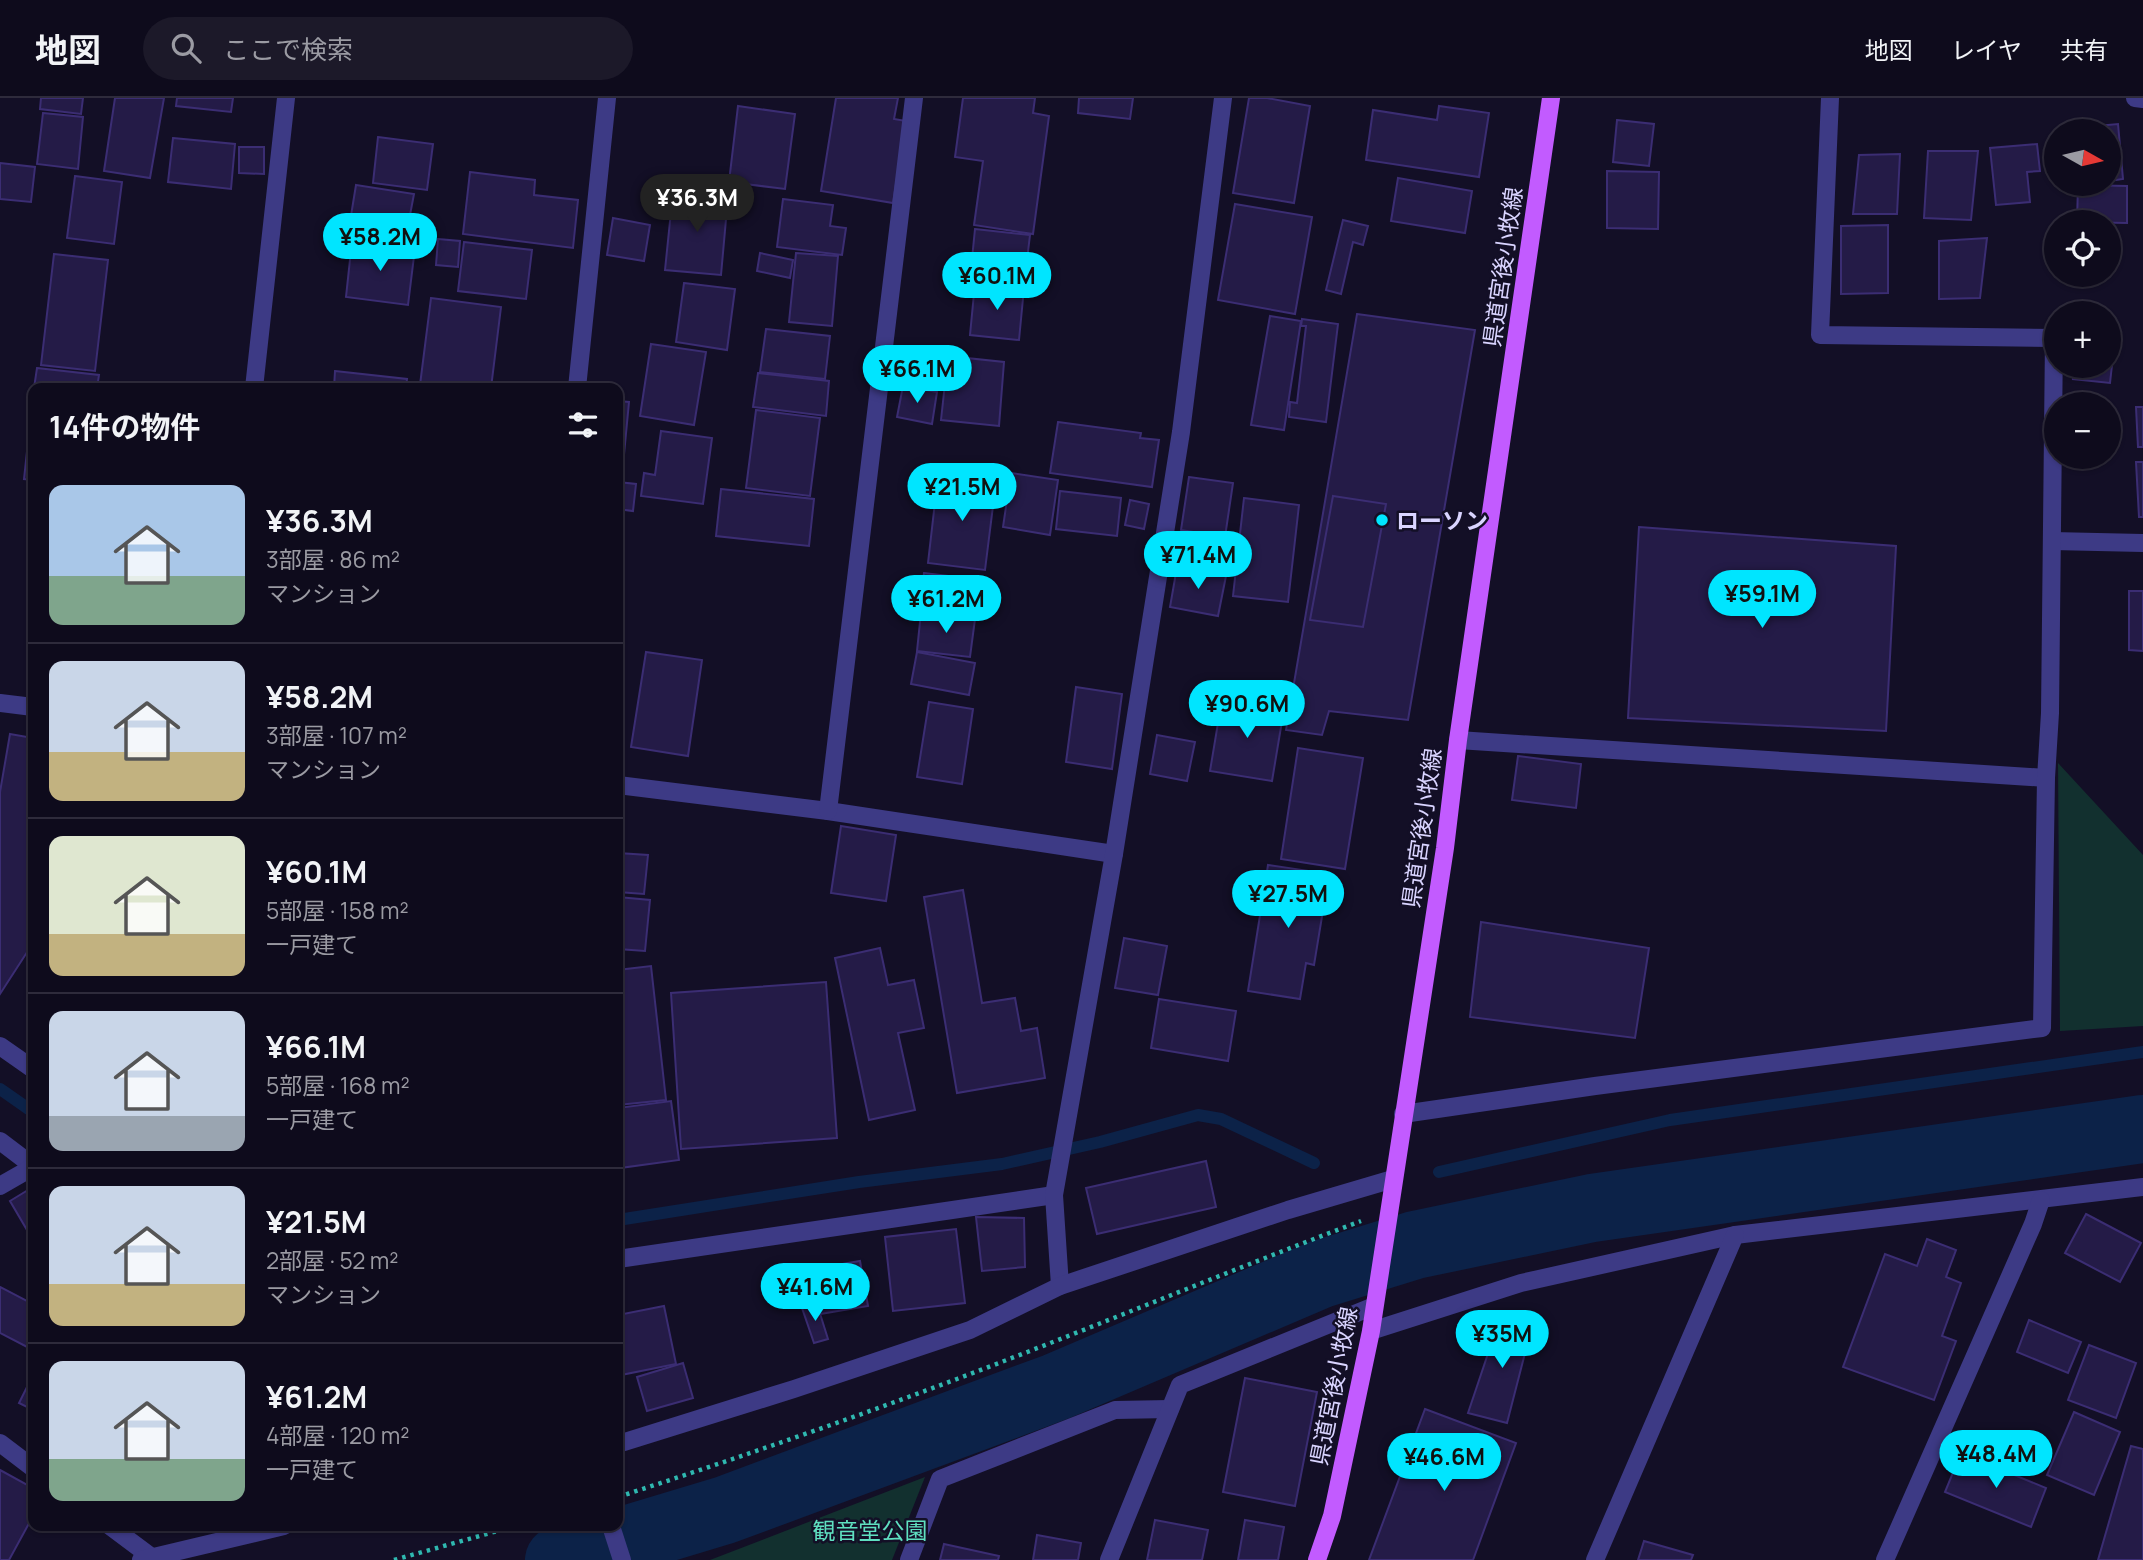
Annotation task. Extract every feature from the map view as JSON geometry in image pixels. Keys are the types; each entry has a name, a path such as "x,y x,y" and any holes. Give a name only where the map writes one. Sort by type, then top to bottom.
{"main road":[{"name":"県道宮後小牧線","path":"1317,1560 1332,1516 1371,1331 1446,848 1458,740 1551,98"}],"street":[{"path":"255,383 286,98"},
{"path":"578,383 607,98"},
{"path":"828,811 914,98"},
{"path":"1060,1286 1054,1195 1114,854 1181,432 1223,98"},
{"path":"1403,1114 1595,1086 2042,1028 2046,778 2050,713 2054,338 1820,335 1830,98"},
{"path":"2135,98 2143,99"},
{"path":"2052,541 2143,543"},
{"path":"0,703 28,706"},
{"path":"1458,740 2046,778"},
{"path":"623,786 828,811 1114,854"},
{"path":"0,1046 28,1066"},
{"path":"0,1141 28,1162"},
{"path":"0,1186 28,1169"},
{"path":"623,1442 970,1330 1060,1286 1288,1210 1393,1179"},
{"path":"1371,1331 1521,1283 1735,1235 2143,1187"},
{"path":"623,1258 1054,1195"},
{"path":"1885,1560 2033,1224 2040,1200"},
{"path":"1595,1560 1735,1235"},
{"path":"1109,1560 1180,1385 1374,1306"},
{"path":"909,1560 940,1479 1115,1410 1170,1409"},
{"path":"0,1443 28,1464"},
{"path":"116,1531 146,1558 262,1531"},
{"path":"613,1531 622,1560"}],"path":[{"path":"623,1495 765,1449 958,1379 1210,1278 1388,1211"},
{"path":"394,1560 497,1531"}],"green space":[{"path":"2058,763 2143,855 2143,1026 2060,1031"},
{"name":"観音堂公園","path":"925,1477 892,1560 710,1560"}],"building":[{"path":"41,98 83,98 81,114 40,109"},
{"path":"115,98 164,98 150,178 104,171"},
{"path":"177,98 233,98 231,112 176,106"},
{"path":"836,98 898,98 894,119 906,121 893,203 821,191"},
{"path":"963,98 1035,98 1033,113 1049,116 1033,234 974,225 983,161 955,157"},
{"path":"1079,98 1133,98 1130,119 1078,113"},
{"path":"1249,98 1267,98 1310,106 1294,203 1233,193"},
{"path":"738,106 795,114 785,189 729,182"},
{"path":"1439,106 1489,113 1479,177 1366,160 1373,110 1437,120"},
{"path":"43,113 83,117 78,169 37,164"},
{"path":"1617,120 1654,124 1649,166 1613,162"},
{"path":"378,137 433,144 427,190 373,183"},
{"path":"173,138 235,144 231,189 168,182"},
{"path":"2037,144 2040,171 2027,172 2030,202 1996,205 1990,148"},
{"path":"239,147 264,147 264,174 239,173"},
{"path":"1928,151 1978,151 1971,220 1924,218"},
{"path":"1900,154 1897,214 1853,214 1859,155"},
{"path":"0,163 35,167 31,202 0,199"},
{"path":"1607,171 1659,172 1658,229 1607,228"},
{"path":"470,172 535,180 534,195 578,200 573,248 463,234"},
{"path":"75,176 122,182 114,244 67,238"},
{"path":"1398,178 1472,191 1465,233 1391,221"},
{"path":"356,185 414,194 410,215 424,218 419,245 348,234"},
{"path":"2121,186 2127,186 2127,223 2121,223 2121,210 2077,210 2078,196 2121,196"},
{"path":"673,192 728,197 721,275 665,270"},
{"path":"783,199 833,205 830,226 846,228 842,255 777,247"},
{"path":"1235,204 1312,217 1295,314 1218,300"},
{"path":"613,218 650,225 644,261 607,255"},
{"path":"1343,220 1368,226 1363,245 1353,242 1341,294 1326,290"},
{"path":"1888,225 1888,293 1841,294 1841,226"},
{"path":"975,229 1030,235 1024,285 970,279"},
{"path":"1987,238 1980,298 1939,299 1939,241"},
{"path":"438,239 460,241 458,267 436,265"},
{"path":"352,241 415,248 408,305 346,297"},
{"path":"464,242 532,250 526,299 458,291"},
{"path":"760,253 793,260 790,278 757,271"},
{"path":"796,253 838,256 832,326 789,322"},
{"path":"54,254 108,260 95,371 41,365"},
{"path":"684,283 735,289 727,350 676,342"},
{"path":"975,283 1024,288 1019,340 970,335"},
{"path":"431,298 501,307 492,383 420,383"},
{"name":"ローソン","path":"1357,314 1475,330 1408,720 1329,711 1322,735 1286,730"},
{"path":"1270,316 1301,321 1284,430 1251,425"},
{"path":"1302,319 1338,324 1326,422 1289,417 1290,402 1297,403 1306,326 1301,326"},
{"path":"766,329 830,336 825,379 760,372"},
{"path":"651,344 706,352 694,425 640,416"},
{"path":"948,356 1004,362 999,426 941,420"},
{"path":"37,368 99,375 98,383 35,383"},
{"path":"335,371 407,379 407,383 334,383"},
{"path":"758,373 829,381 826,416 753,407"},
{"path":"2073,378 2111,378 2110,383"},
{"path":"903,386 937,392 932,424 897,417"},
{"path":"623,401 629,402 623,465"},
{"path":"2136,407 2143,407 2143,447 2138,447"},
{"path":"756,410 820,418 810,496 746,488"},
{"path":"1058,422 1141,433 1140,438 1159,440 1152,487 1050,473"},
{"path":"661,431 712,438 703,504 641,496 644,473 655,475"},
{"path":"28,442 28,479 24,479"},
{"path":"2136,462 2143,462 2143,517 2139,517"},
{"path":"1011,473 1058,480 1050,535 1003,527"},
{"path":"938,476 996,482 985,570 928,563"},
{"path":"1189,477 1233,483 1225,537 1181,530"},
{"path":"623,483 636,484 633,511 623,510"},
{"path":"721,489 814,499 809,546 716,536"},
{"path":"1060,491 1121,498 1117,536 1056,529"},
{"path":"1333,496 1386,504 1363,627 1310,620"},
{"path":"1244,498 1299,505 1288,602 1233,596"},
{"path":"1130,500 1149,504 1144,529 1125,525"},
{"path":"1639,527 1896,546 1886,731 1628,718"},
{"path":"1177,567 1226,576 1218,616 1170,607"},
{"path":"924,573 982,580 978,616 920,609"},
{"path":"2129,591 2143,591 2143,651 2129,650"},
{"path":"921,612 975,619 970,657 917,651"},
{"path":"646,652 702,660 688,756 631,747"},
{"path":"917,652 975,663 969,695 911,684"},
{"path":"1076,687 1122,694 1112,769 1066,762"},
{"path":"1222,699 1284,709 1272,781 1210,771"},
{"path":"929,702 973,709 962,784 917,777"},
{"path":"10,734 28,737 28,951 0,994 0,792"},
{"path":"1157,735 1195,742 1187,781 1150,774"},
{"path":"1298,748 1363,758 1345,869 1281,859"},
{"path":"1518,756 1581,764 1576,808 1512,800"},
{"path":"841,826 896,835 886,901 831,893"},
{"path":"623,853 648,855 644,894 623,892"},
{"path":"1268,865 1329,874 1314,965 1306,963 1300,999 1248,991"},
{"path":"963,890 982,1003 1015,998 1021,1031 1037,1028 1045,1078 957,1093 924,897"},
{"path":"623,897 650,900 645,951 623,949"},
{"path":"1481,922 1649,948 1635,1038 1470,1017"},
{"path":"1124,938 1167,946 1158,995 1115,988"},
{"path":"880,948 888,985 914,980 924,1028 898,1033 915,1110 869,1120 835,958"},
{"path":"651,966 666,1100 623,1104 623,969"},
{"path":"826,982 837,1138 681,1149 671,993"},
{"path":"1159,999 1236,1011 1228,1061 1151,1048"},
{"path":"671,1101 679,1160 623,1168 623,1107"},
{"path":"1206,1161 1216,1207 1097,1234 1086,1188"},
{"path":"28,1190 27,1230 10,1201"},
{"path":"2086,1214 2141,1243 2120,1282 2065,1253"},
{"path":"976,1217 1024,1218 1025,1267 982,1271"},
{"path":"956,1229 965,1303 893,1311 885,1237"},
{"path":"1927,1239 1956,1250 1946,1277 1961,1283 1942,1336 1956,1341 1934,1400 1843,1367 1885,1254 1917,1266"},
{"path":"860,1261 868,1306 820,1314 813,1269"},
{"path":"0,1287 28,1301 28,1347 0,1333"},
{"path":"817,1304 828,1339 814,1343 802,1308"},
{"path":"664,1306 676,1364 623,1375 623,1314"},
{"path":"1501,1315 1533,1322 1507,1423 1468,1413"},
{"path":"2029,1320 2081,1342 2068,1373 2017,1352"},
{"path":"2089,1345 2136,1363 2116,1418 2068,1400"},
{"path":"683,1363 693,1398 647,1411 637,1377"},
{"path":"1245,1378 1317,1392 1295,1506 1223,1492"},
{"path":"28,1385 28,1408 19,1403"},
{"path":"1425,1409 1516,1443 1473,1560 1369,1560"},
{"path":"2074,1412 2120,1432 2094,1495 2047,1475"},
{"path":"2131,1446 2143,1449 2143,1560 2098,1560"},
{"path":"1961,1453 2046,1488 2031,1527 1945,1492"},
{"path":"0,1470 28,1485 28,1525 9,1560 0,1560"},
{"path":"1155,1520 1208,1530 1202,1560 1147,1560"},
{"path":"1245,1520 1284,1527 1278,1560 1238,1560"},
{"path":"1037,1535 1081,1543 1078,1560 1033,1560"},
{"path":"1644,1541 1693,1555 1691,1560 1638,1560"},
{"path":"944,1544 999,1556 998,1560 940,1560"}],"waterway":[{"path":"1439,1172 1670,1120 2143,1052"},
{"path":"0,1089 28,1109"},
{"path":"623,1219 859,1182 1002,1164 1100,1142 1198,1115 1221,1119 1314,1163"},
{"path":"559,1560 725,1510 1056,1387 1321,1274 1415,1245 1592,1208 2143,1129"}],"place":[{"name":"ローソン","path":"1382,520"}]}
